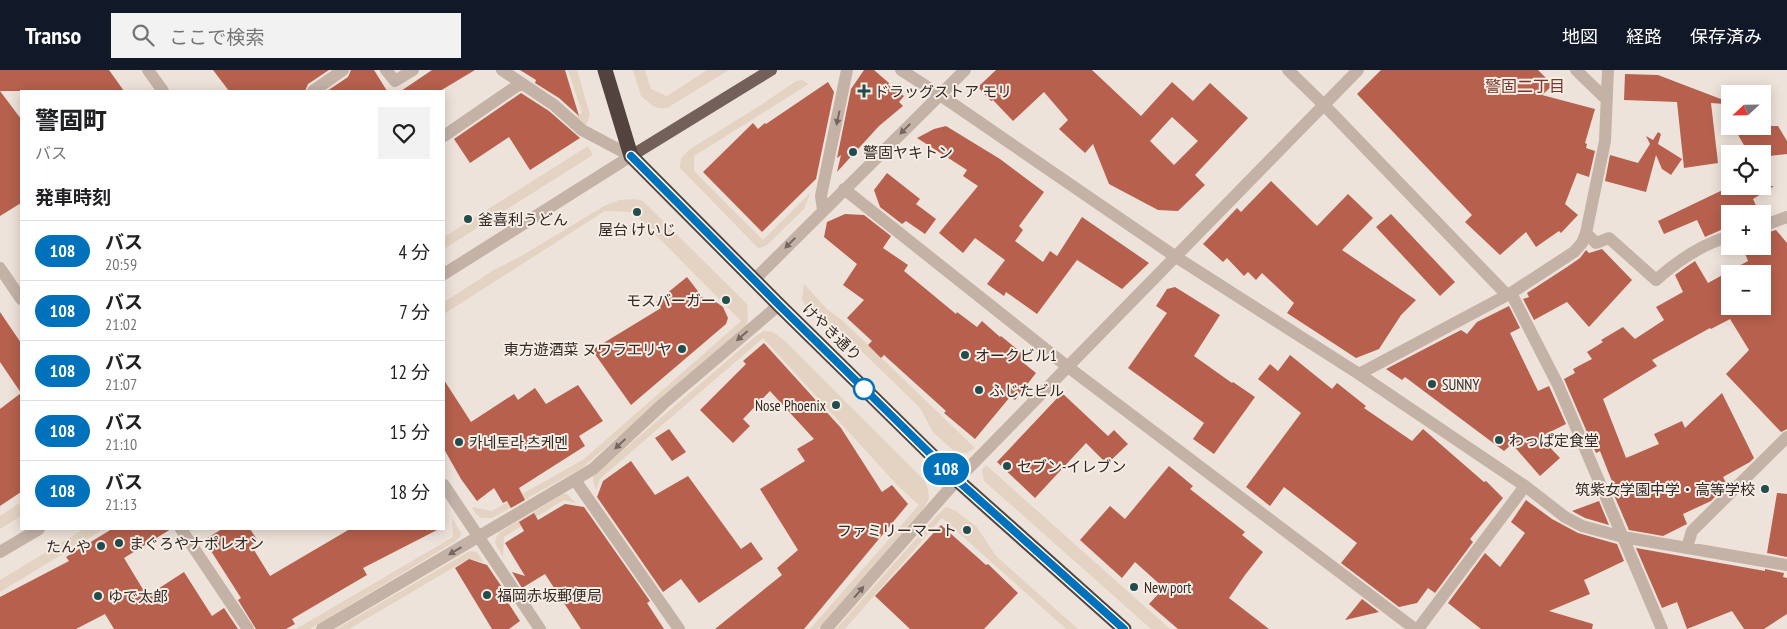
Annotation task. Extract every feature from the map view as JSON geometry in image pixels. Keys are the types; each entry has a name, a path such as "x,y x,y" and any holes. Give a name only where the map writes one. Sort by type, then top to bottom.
{"highway":[{"path":"605,70 631,156"},
{"name":"けやき通り","path":"631,156 957,480 1124,629"}],"main road":[{"path":"631,156 771,70"}],"street":[{"path":"148,70 162,90"},
{"path":"314,90 343,70"},
{"path":"386,70 395,81 413,70"},
{"path":"445,273 631,156 582,130 554,105 502,70"},
{"path":"823,210 821,196 847,70"},
{"path":"901,70 1176,257 1358,374 1582,526 1623,537 1787,565"},
{"path":"754,280 965,70"},
{"path":"1288,70 1509,294 1558,385 1662,629"},
{"path":"826,629 957,480 1358,70"},
{"path":"1576,70 1607,100"},
{"path":"1358,374 1509,294 1574,252 1582,244 1586,233 1605,141 1608,70"},
{"path":"445,135 521,83"},
{"path":"844,189 1068,368 1417,629 1525,486"},
{"path":"1771,223 1787,217"},
{"path":"1586,233 1596,243 1609,238 1656,280 1690,254 1721,240"},
{"path":"0,268 20,298"},
{"path":"322,629 592,469 664,403 779,305"},
{"path":"1687,547 1692,531 1787,437"},
{"path":"575,480 679,629"},
{"path":"445,486 540,629"},
{"path":"0,552 37,530"},
{"path":"182,530 248,629"}],"shaded area":[{"path":"568,70 577,70 590,115 584,126 574,117 582,113"},
{"path":"633,70 645,70 651,89 667,96 707,70 729,70 667,108 659,108 653,106 641,96"},
{"path":"802,80 809,84 694,156 694,171 763,240 811,192 804,209 766,246 758,248 680,168 681,158 690,149 796,81"},
{"path":"588,146 593,155 445,248 445,236"},
{"path":"634,199 643,201 747,304 748,320 746,326 582,468 492,518 481,518 472,507 492,511 584,459 741,321 633,212 605,211 445,313 445,301 494,270 523,255 604,206 619,200"},
{"path":"804,284 827,309 842,320 975,448 967,453 956,453 933,432 920,408 846,336 823,323 805,305 802,299"},
{"path":"764,331 773,332 785,341 925,481 928,489 929,499 923,510 818,629 810,629 919,505 897,485 763,338 600,479 596,490 593,480 593,476"},
{"path":"986,465 1170,629 1151,629 984,481 982,470"},
{"path":"563,494 567,494 576,503 564,500 504,537 503,557 495,543 496,537 500,532"},
{"path":"20,503 20,517 0,529 0,516"},
{"path":"946,507 956,511 977,527 996,556 1078,629 1066,629 942,518 845,629 836,629"},
{"path":"452,518 461,533 456,541 310,629 296,629 453,537"},
{"path":"82,530 102,530 0,592 0,580"},
{"path":"470,551 477,552 486,566 483,562 468,559 349,629 336,629"}],"building":[{"path":"0,70 109,70 123,90 20,90 0,91"},
{"path":"213,70 329,70 308,84 305,90 228,90"},
{"path":"351,70 374,70 386,90 328,90 348,77"},
{"path":"432,70 475,70 442,90 402,90"},
{"path":"520,70 565,70 579,116 559,98 535,83 536,80"},
{"path":"864,70 874,70 889,83 888,85 904,96 899,102 903,106 879,126 837,172 841,155 837,158 851,89"},
{"path":"996,70 1092,70 1141,116 1172,82 1193,101 1210,83 1248,118 1195,175 1205,185 1178,211 1158,210 1109,184 1093,144 1085,153 1059,129 1068,120 1044,92 1013,121 978,87","holes":["1172,117 1198,141 1174,165 1150,141"]},
{"path":"1381,70 1538,70 1553,85 1542,95 1595,109 1585,143 1587,144 1586,148 1595,151 1589,177 1577,173 1565,204 1578,215 1561,233 1559,231 1536,247 1526,232 1500,255 1465,222 1472,215 1357,94"},
{"path":"1625,74 1658,75 1721,99 1721,104 1711,103 1718,163 1684,168 1677,102 1624,100"},
{"path":"828,82 834,92 816,179 762,232 703,172 753,123 758,129"},
{"path":"0,91 20,118 20,204 0,216"},
{"path":"521,93 549,111 580,138 530,170 509,137 470,163 454,139"},
{"path":"946,126 1000,159 1044,192 1019,226 1023,230 1015,241 1043,262 1050,251 1057,256 1082,217 1149,263 1122,289 1077,260 1037,314 1006,292 1004,296 987,284 1005,260 975,238 963,253 939,233 978,186 963,176 967,170 917,138 934,129"},
{"path":"1771,126 1778,126 1787,141 1787,154 1771,156 1771,145 1744,145 1738,135 1771,135"},
{"path":"1658,132 1661,134 1658,144 1682,159 1671,175 1662,169 1656,155 1646,192 1605,181 1610,155 1638,163 1650,144 1646,136 1653,140"},
{"path":"887,173 920,199 916,204 936,219 925,234 906,221 902,224 880,207 874,190"},
{"path":"1271,181 1317,226 1348,194 1373,218 1342,250 1416,300 1401,315 1379,349 1356,358 1287,313 1294,303 1262,273 1256,280 1248,272 1244,276 1227,258 1223,262 1203,244 1237,208 1241,212"},
{"path":"1721,191 1721,195 1759,195 1753,199 1756,205 1721,205 1721,230 1705,237 1697,220 1664,234 1658,221"},
{"path":"845,214 864,215 891,236 883,248 908,265 904,271 956,314 957,312 977,327 982,321 1024,355 1020,360 1036,373 1015,400 1010,397 975,439 944,413 946,411 884,355 881,358 868,345 872,341 847,318 864,300 843,285 857,264 824,237 827,222"},
{"path":"1391,214 1455,282 1440,296 1376,227"},
{"path":"1776,230 1787,243 1787,429 1781,432 1726,374 1749,350 1730,319 1652,360 1657,366 1603,399 1626,458 1659,444 1654,434 1682,421 1685,428 1722,393 1754,458 1723,477 1727,485 1711,501 1683,514 1687,524 1663,536 1629,530 1614,495 1617,494 1600,451 1596,453 1564,379 1575,373 1573,369 1592,359 1587,352 1603,342 1601,340 1623,327 1635,339 1664,320 1656,307 1683,292 1675,275 1695,261 1708,283 1721,276 1721,315 1771,315 1771,265 1741,265 1748,261 1746,255 1771,255 1771,231"},
{"path":"1602,249 1632,280 1589,327 1567,302 1534,320 1523,299 1529,297 1527,293 1580,258 1586,250 1589,253"},
{"path":"687,277 704,299 716,302 723,307 728,318 726,324 631,405 592,350 661,308 656,302"},
{"path":"1175,287 1220,315 1194,356 1255,397 1214,454 1193,439 1204,423 1128,368 1167,313 1156,306 1167,289"},
{"path":"1509,306 1520,328 1510,333 1538,391 1549,386 1566,424 1540,437 1560,458 1540,476 1512,444 1504,451 1405,377 1402,380 1386,369 1461,330 1467,334 1477,322"},
{"path":"0,312 20,342 20,392 0,362"},
{"path":"764,343 841,428 882,492 892,485 908,504 804,629 715,629 782,575 777,568 798,550 760,489 805,461 797,449 814,439 770,391 743,419 750,426 733,443 700,410 746,364 743,361"},
{"path":"1290,355 1332,389 1337,383 1366,406 1364,408 1412,441 1423,429 1484,482 1486,481 1503,498 1470,539 1473,542 1435,593 1428,588 1417,603 1399,607 1341,563 1357,543 1284,487 1270,506 1246,487 1301,413 1258,379 1270,364 1278,371"},
{"path":"445,382 471,422 514,394 518,400 535,388 546,404 578,385 603,421 579,436 585,446 519,488 525,500 511,508 507,501 503,503 494,488 477,501 461,479 445,451"},
{"path":"1062,393 1108,436 1114,430 1128,444 1107,464 1086,443 1035,498 997,462"},
{"path":"20,394 20,493 0,506 0,409"},
{"path":"669,429 686,452 672,461 655,438"},
{"path":"631,461 655,495 688,476 741,549 751,542 763,559 699,603 681,579 663,592 597,497 603,481"},
{"path":"1169,466 1193,486 1190,489 1245,532 1242,535 1263,552 1229,598 1269,629 1178,629 1149,604 1164,588 1135,562 1122,578 1080,540 1110,506 1125,519"},
{"path":"1777,493 1787,494 1787,557 1767,553"},
{"path":"1526,500 1552,519 1578,533 1617,544 1624,561 1584,580 1590,594 1549,611 1593,624 1592,629 1481,629 1448,603 1485,553 1500,567 1525,533 1511,522"},
{"path":"1599,501 1609,525 1585,518 1572,511"},
{"path":"565,504 584,507 650,601 647,603 664,629 581,629 545,574 522,588 512,572 525,576 505,543 524,531 519,522 534,513 538,520"},
{"path":"941,525 986,565 988,564 1018,593 984,629 910,629 875,596"},
{"path":"110,530 169,530 124,558 147,596 184,572 212,616 224,608 238,629 114,629 105,614 76,629 0,629 0,597 69,561 66,557"},
{"path":"220,530 251,530 258,541 251,545 270,576 348,530 437,530 363,568 367,575 292,619 295,624 286,629 256,629 238,600 241,598 204,540"},
{"path":"1636,548 1784,573 1783,577 1787,578 1787,614 1764,629 1744,629 1732,611 1687,629 1677,602 1662,608"},
{"name":"福岡赤坂郵便局","path":"469,559 487,565 508,596 505,598 520,621 509,629 492,629 455,568"},
{"path":"1362,599 1379,612 1345,620"}],"bus line":[{"name":"108","path":"631,156 957,480 1124,629"}],"place":[{"name":"ドラッグストア モリ","path":"864,91"},
{"name":"警固ヤキトン","path":"853,152"},
{"name":"屋台 けいじ","path":"637,212"},
{"name":"釜喜利うどん","path":"468,219"},
{"name":"モスバーガー","path":"726,300"},
{"name":"東方遊酒菜 ヌワラエリヤ","path":"682,349"},
{"name":"オークビル1","path":"965,355"},
{"name":"SUNNY","path":"1432,384"},
{"name":"ふじたビル","path":"979,390"},
{"name":"Nose Phoenix","path":"836,405"},
{"name":"わっぱ定食堂","path":"1499,440"},
{"name":"카네토라,츠케멘","path":"459,442"},
{"name":"セブン-イレブン","path":"1007,466"},
{"name":"筑紫女学園中学・高等学校","path":"1765,489"},
{"name":"ファミリーマート","path":"967,530"},
{"name":"まぐろやナポレオン","path":"119,543"},
{"name":"たんや","path":"101,546"},
{"name":"New port","path":"1134,587"},
{"name":"福岡赤坂郵便局","path":"487,595"},
{"name":"ゆで太郎","path":"98,596"}],"district":[{"name":"警固二丁目","path":"1525,86"}]}
